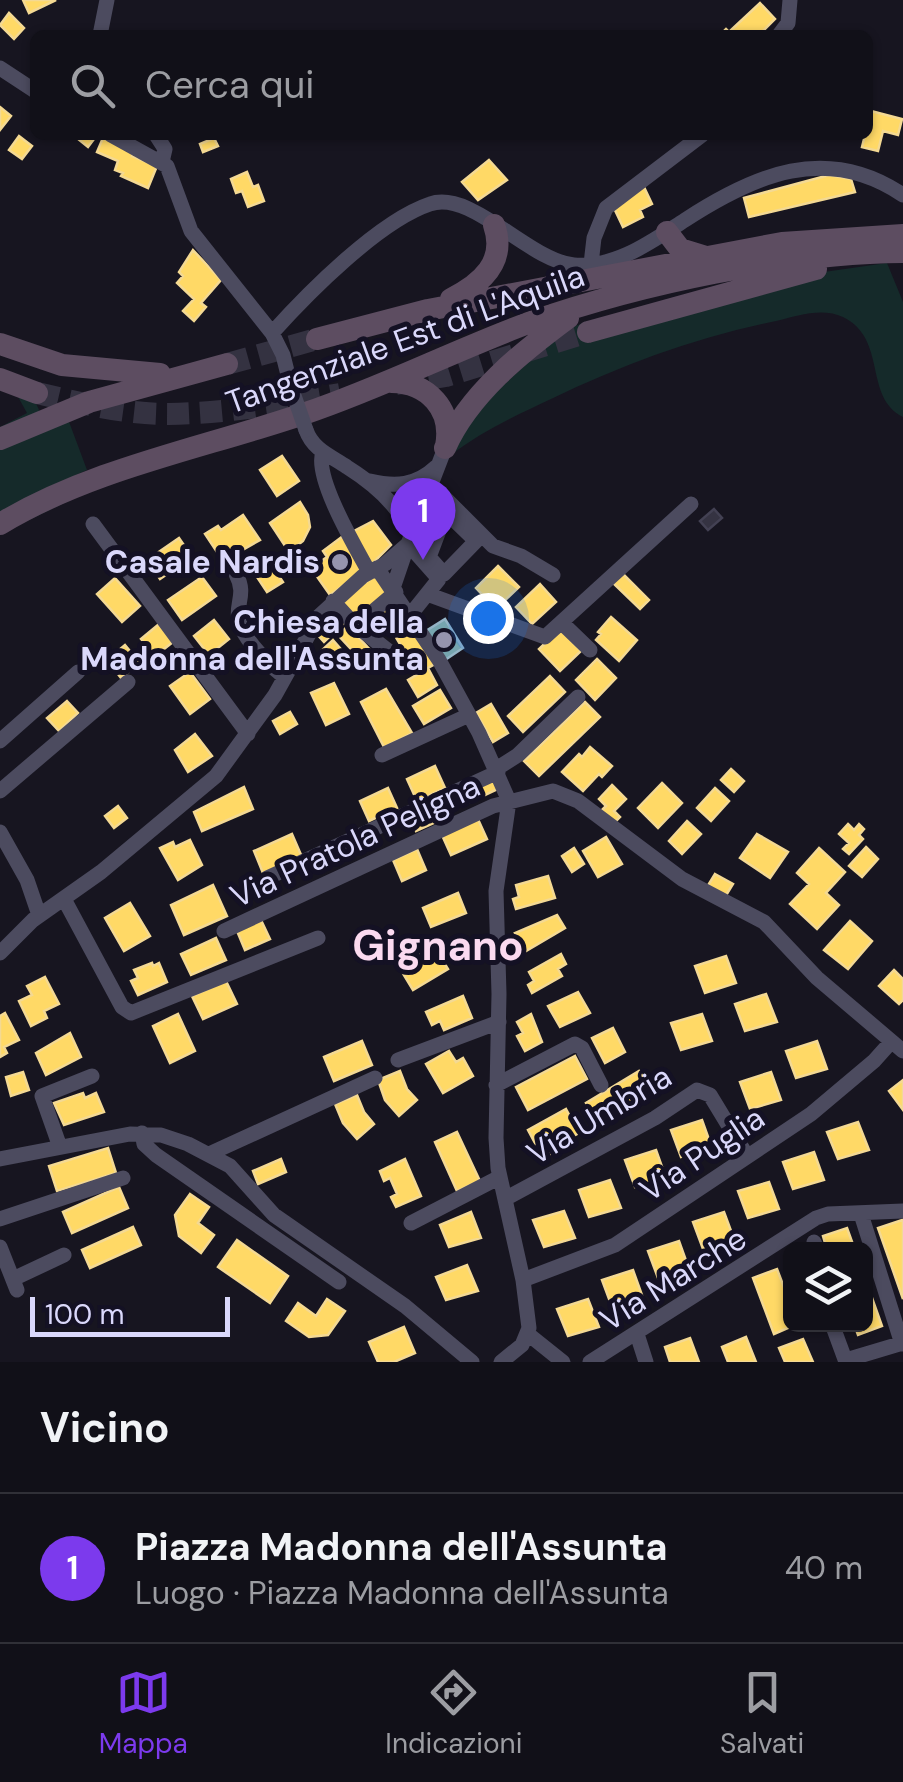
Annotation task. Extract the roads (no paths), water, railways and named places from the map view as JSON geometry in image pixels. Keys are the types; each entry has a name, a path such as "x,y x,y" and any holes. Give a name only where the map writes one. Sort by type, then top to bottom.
{"highway":[{"path":"428,310 472,287 490,270 498,244 494,226"},
{"path":"668,232 683,251 710,258"},
{"name":"Tangenziale Est di L'Aquila","path":"317,339 428,310 799,242 902,247"},
{"path":"588,332 902,247"},
{"name":"Tangenziale Est di L'Aquila","path":"0,524 42,500 80,485 310,412 527,324 586,305 760,265 902,247"},
{"path":"442,456 461,419 509,366 586,305"},
{"path":"0,344 38,359 86,369 188,374"},
{"name":"Tangenziale Est di L'Aquila","path":"0,439 89,402 227,364"},
{"path":"0,380 37,392"},
{"path":"388,383 414,385 434,398 446,422 442,456"}],"street":[{"path":"101,30 107,0"},
{"path":"783,30 790,0"},
{"path":"0,68 30,87"},
{"path":"120,140 162,162 169,170 195,238 272,333 282,351 311,442 366,480 397,510 410,540 444,574 476,542 440,494 429,490"},
{"path":"159,140 165,148 162,162"},
{"path":"591,264 594,238 606,208 695,140"},
{"path":"272,333 347,260 426,206 450,202 556,260 574,265 623,257 754,182 793,169 843,170 882,182 903,195"},
{"path":"323,452 320,467 347,532 410,614 469,715 509,802 496,891 496,1150 522,1280 528,1334 502,1362"},
{"path":"366,480 390,485 410,483 425,477 442,456"},
{"path":"356,626 395,590 442,456"},
{"path":"427,594 539,638 546,637 691,504"},
{"path":"410,614 439,579 428,556 446,512 493,546 521,556 553,575"},
{"path":"93,524 248,734"},
{"path":"0,953 40,915 196,795 248,734 311,627 333,601 410,540"},
{"path":"236,574 242,592 240,625 267,662 285,677"},
{"path":"333,601 390,653"},
{"path":"562,623 590,650"},
{"path":"0,740 78,672"},
{"path":"0,792 128,682"},
{"path":"267,878 497,770 514,759 578,697"},
{"path":"382,755 469,715"},
{"name":"Via Pratola Peligna","path":"224,931 492,806 548,792 574,798 682,879 764,922 814,976 897,1046"},
{"path":"3,843 27,880 40,915"},
{"path":"64,899 122,1007 132,1014 318,938"},
{"path":"398,1060 498,1022"},
{"path":"496,1086 575,1044 582,1048 601,1085"},
{"name":"Via Puglia","path":"522,1280 611,1247 811,1114 897,1046"},
{"path":"60,1147 42,1096 92,1076"},
{"path":"209,1154 375,1078"},
{"name":"Via Umbria","path":"505,1199 526,1191 696,1090 708,1094 747,1156"},
{"path":"142,1133 144,1144 156,1155 339,1282"},
{"path":"0,1159 142,1133 168,1136 235,1170 280,1220 405,1306 472,1362"},
{"path":"411,1223 500,1177"},
{"path":"0,1219 124,1178"},
{"name":"Via Marche","path":"791,1242 821,1216 903,1211"},
{"path":"841,1333 846,1361 903,1344 861,1214"},
{"path":"0,1247 15,1284 64,1255"},
{"name":"Via Marche","path":"590,1362 783,1247"},
{"path":"528,1334 563,1362"},
{"path":"637,1334 646,1362"}],"tunnel":[{"path":"396,384 446,376 588,332"},
{"path":"227,364 317,339"},
{"path":"37,393 152,414 212,412 340,394"}],"place":[{"name":"Piazza Madonna dell'Assunta","path":"423,560"},
{"name":"Casale Nardis","path":"340,562"},
{"name":"Chiesa della Madonna dell'Assunta","path":"444,640"}],"district":[{"name":"Gignano","path":"438,945"}]}
